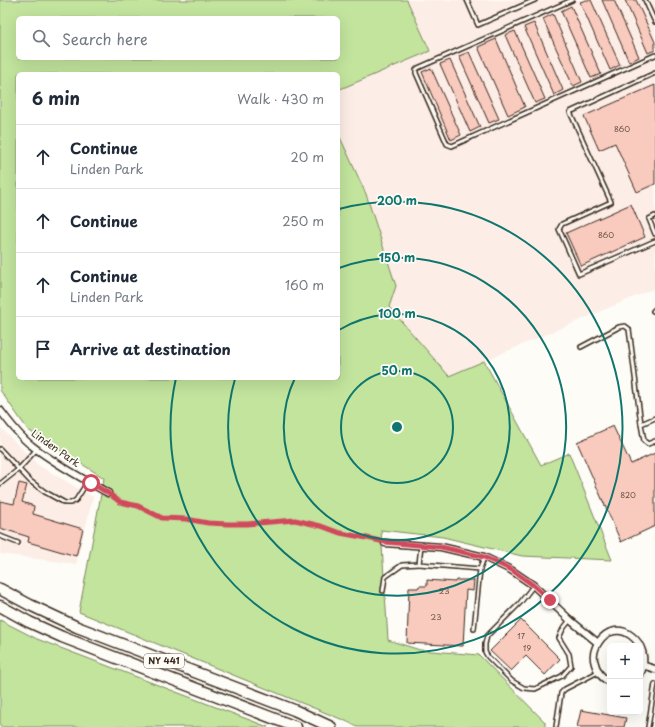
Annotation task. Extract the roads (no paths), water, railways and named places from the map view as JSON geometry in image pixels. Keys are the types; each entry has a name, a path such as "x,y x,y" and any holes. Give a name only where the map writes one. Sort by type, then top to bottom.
{"main road":[{"name":"NY 441","path":"0,589 30,606 77,627 294,710 331,727"},
{"name":"NY 441","path":"0,606 29,622 62,637 296,727"},
{"path":"0,612 29,622"}],"street":[{"name":"Linden Park","path":"0,410 30,444 56,463 108,493"},
{"path":"385,542 441,547 484,557 512,570 533,585 598,644"},
{"path":"607,680 595,667 595,649 599,641 614,631 631,633 643,644 647,661 643,670"},
{"path":"645,666 655,669"}],"lane":[{"path":"467,0 478,25 535,0"},
{"path":"572,0 416,70 449,146 452,146 655,55"},
{"path":"645,0 655,22"},
{"path":"655,73 570,112 611,202 562,224 559,230 579,274 655,241"},
{"path":"655,216 649,219 655,234"},
{"path":"581,348 620,327 625,326 629,329 644,441 648,444 655,441"},
{"path":"641,424 655,418"},
{"path":"0,449 30,481 45,492 65,503 71,503 76,500 88,481"},
{"path":"0,484 19,470 37,449"},
{"path":"0,536 18,543"},
{"path":"419,564 421,545"},
{"path":"474,629 480,569 484,557"},
{"path":"383,591 385,577 402,565 419,564 480,569"},
{"path":"533,585 520,602 487,636 485,644 485,652 488,658 512,682 524,688 535,688 562,676 571,666 569,654 559,638 563,629 570,620"},
{"path":"556,727 561,693 565,689 598,672"},
{"path":"648,727 655,684"}]}
